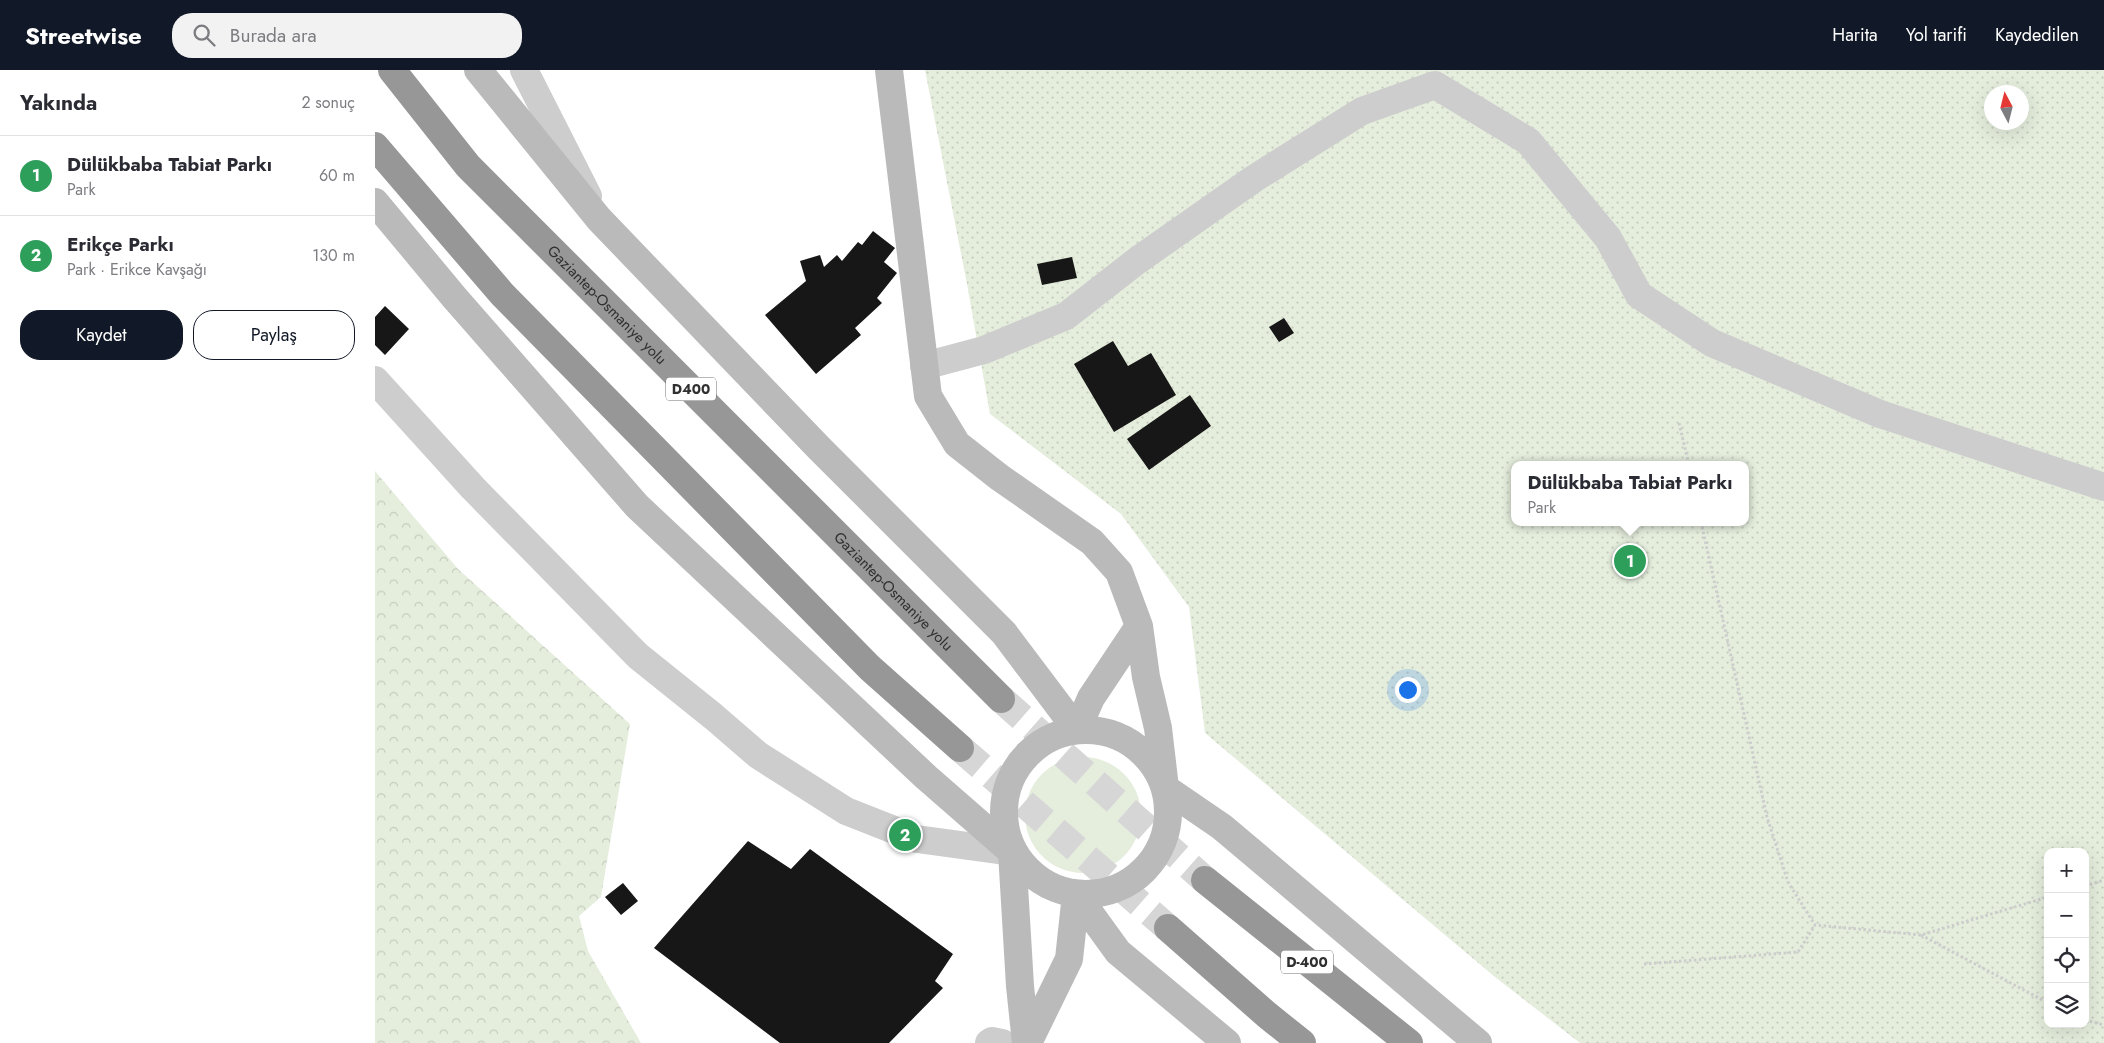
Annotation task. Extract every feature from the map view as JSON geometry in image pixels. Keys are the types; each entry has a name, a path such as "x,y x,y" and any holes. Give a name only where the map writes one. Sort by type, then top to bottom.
{"highway":[{"name":"Gaziantep-Osmaniye yolu","path":"392,70 468,166 1001,700"},
{"path":"375,146 502,294 870,668 960,748"},
{"name":"D-400","path":"1205,880 1409,1043"},
{"path":"1168,928 1267,1015 1302,1043"}],"street":[{"path":"477,70 599,219 819,448 1004,632 1077,730"},
{"path":"523,70 599,219"},
{"path":"375,202 454,297 637,506 926,777 1013,852 1029,873 1051,887 1076,894 1103,894 1127,884 1147,868 1163,844 1169,816 1158,728 1146,677 1139,626 1119,572 1092,542 999,477 957,444 928,396 889,70"},
{"path":"924,366 983,350 1066,316 1138,260 1255,178 1354,116 1362,111 1435,85 1528,141 1608,238 1639,295 1712,343 1880,414 2104,487"},
{"path":"375,380 473,488 638,656 758,755 846,811 917,839 1013,852"},
{"path":"1077,730 1091,698 1139,626"},
{"path":"1027,1043 1020,986 1013,852 1004,827 1003,801 1011,776 1027,754 1050,738 1077,730 1105,732 1131,743 1152,762 1165,788 1221,827 1478,1043"},
{"path":"1027,1043 1069,959 1076,894"},
{"path":"1076,894 1118,952 1227,1043"},
{"path":"989,1043 992,1041 1002,1043"}],"path":[{"path":"1679,423 1688,461"},
{"path":"1702,526 1767,817 1788,882 1815,926"},
{"path":"2089,885 2104,880"},
{"path":"1815,926 1921,935 2044,898"},
{"path":"1644,964 1798,952 1815,926"},
{"path":"1921,935 2044,1001"},
{"path":"2089,1021 2104,1025"}],"green space":[{"path":"925,70 2104,70 2104,1043 1580,1043 1495,977 1205,733 1189,607 1121,514 990,414 967,284"},
{"path":"375,471 458,569 630,724 601,897 579,916 588,951 641,1043 375,1043"},
{"path":"1083,757 1105,762 1124,774 1136,793 1141,815 1136,837 1124,856 1105,868 1083,873 1061,868 1042,856 1030,837 1025,815 1030,793 1042,774 1061,762"}],"building":[{"path":"873,231 895,248 884,262 897,273 877,298 882,303 855,328 861,335 816,374 765,315 806,281 800,261 820,255 824,267 837,255 842,261 858,242 862,245"},
{"path":"1072,257 1077,278 1042,285 1037,264"},
{"path":"385,306 409,329 385,355 375,345 375,317"},
{"path":"1284,318 1294,333 1279,342 1269,327"},
{"path":"1113,341 1128,366 1151,353 1176,395 1114,432 1074,364"},
{"path":"1190,395 1211,426 1149,470 1127,439"},
{"path":"748,841 791,869 810,849 953,954 935,981 943,988 889,1043 780,1043 654,948"},
{"path":"623,883 638,901 621,915 605,897"}],"tunnel":[{"path":"1001,699 1205,880"},
{"path":"960,748 1168,928"}],"place":[{"name":"Dülükbaba Tabiat Parkı","path":"1630,561"},
{"name":"Erikçe Parkı","path":"905,835"}]}
